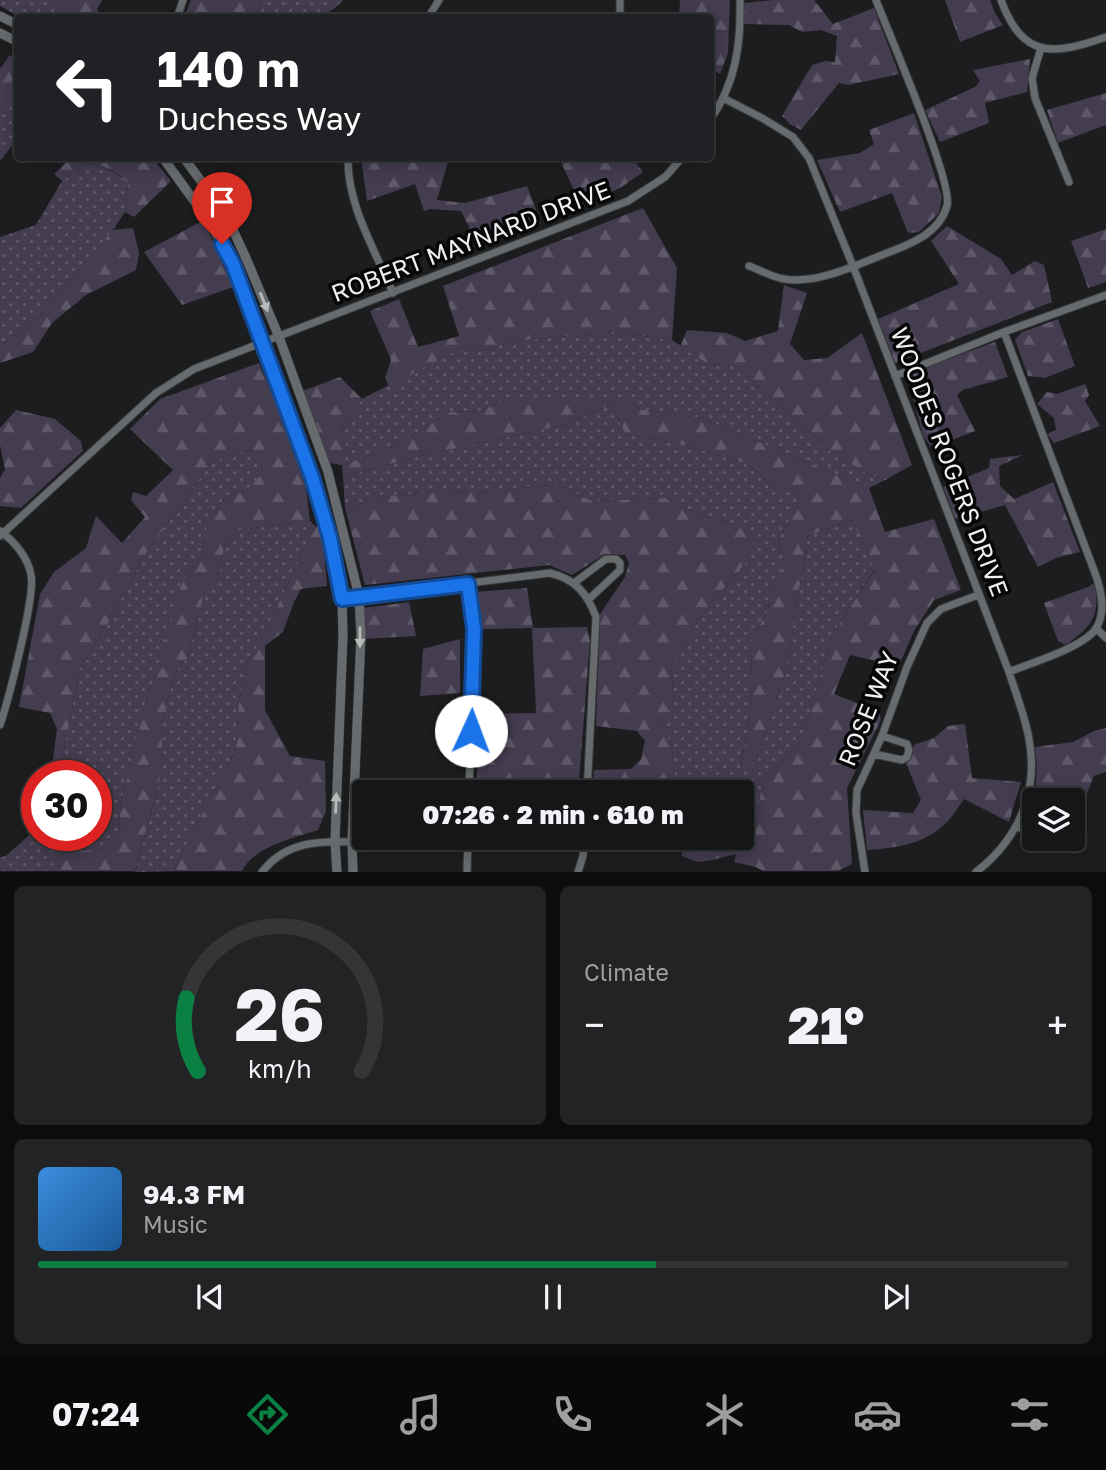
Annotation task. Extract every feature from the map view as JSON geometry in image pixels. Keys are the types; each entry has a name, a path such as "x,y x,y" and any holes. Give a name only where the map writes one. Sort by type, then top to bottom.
{"street":[{"path":"714,114 725,99 736,60 740,0"},
{"path":"749,266 784,279 808,279 853,266 915,242 942,219 949,203 940,163 876,0"},
{"path":"1001,0 1021,36 1041,48 1072,49 1106,37"},
{"path":"1041,48 1032,78 1035,98 1069,182"},
{"name":"WOODES ROGERS DRIVE","path":"725,99 793,137 809,158 1009,672 1030,739 1031,773 1028,788"},
{"path":"165,161 211,224 233,264 312,477 330,538 342,599 343,635 335,841 337,872"},
{"path":"186,161 226,215 279,337 328,472 359,596 361,635 355,780"},
{"path":"348,161 347,174 354,201 393,293"},
{"name":"ROBERT MAYNARD DRIVE","path":"1,533 156,393 194,369 628,201 665,177 679,161"},
{"path":"895,376 1106,295"},
{"path":"1004,332 1098,582 1102,609 1096,628 1066,650 1009,672"},
{"path":"0,725 31,599 32,576 24,556 1,533"},
{"path":"574,583 606,559 616,559 620,563 620,570 589,599"},
{"path":"342,599 550,573 574,583 589,599 596,617 588,780"},
{"path":"468,584 474,629 469,780"},
{"name":"ROSE WAY","path":"865,872 858,825 857,790 882,736 907,667 927,623 941,609 978,595"},
{"path":"1096,628 1106,638"},
{"path":"874,754 902,760 907,757 909,750 906,744 882,736"},
{"name":"WOODES ROGERS DRIVE","path":"976,872 989,862 1018,827 1022,815"},
{"path":"1018,827 1022,829"},
{"path":"262,872 281,853 295,846 335,841 352,842"},
{"path":"352,850 353,872"},
{"path":"467,872 468,850"},
{"path":"579,871 583,850"}],"green space":[{"path":"0,0 68,0 64,14 15,14 0,6"},
{"path":"57,0 102,0 97,9 100,14 54,14"},
{"path":"191,0 263,0 256,14 185,14"},
{"path":"263,0 343,0 324,14 256,14"},
{"path":"680,0 730,0 728,53 720,74 714,70 714,14 679,14"},
{"path":"814,0 833,24 874,8 899,74 849,85 839,83 801,130 790,124 782,116 812,65 825,61 835,62 837,36 821,30 802,32 789,25 744,24 743,3"},
{"path":"945,0 990,0 1003,25 960,42"},
{"path":"10,55 14,57 14,92 0,108 0,69"},
{"path":"1030,59 1027,92 985,103 989,123 940,142 925,110 975,87 980,81 973,70"},
{"path":"14,92 14,143 0,161 0,108"},
{"path":"1106,93 1106,125 1058,143 1047,110"},
{"path":"914,113 942,197 939,213 919,232 908,233 892,193 840,212 817,160 860,153 874,144 869,130"},
{"path":"68,161 154,161 171,181 134,217 125,212 128,184 114,172 85,163 62,181 54,174"},
{"path":"361,161 448,161 437,200 465,203 527,186 541,223 479,247 461,211 424,211 415,184 367,201"},
{"path":"560,161 634,161 643,172 620,188 581,205"},
{"path":"85,163 103,167 128,184 125,212 40,316 0,346 0,237 36,225 62,181"},
{"path":"643,208 677,268 672,340 614,332 515,341 480,351 463,347 389,386 385,378 391,360 370,311 399,299 418,347 459,336 443,286"},
{"path":"204,220 233,287 182,305 144,252"},
{"path":"947,226 1001,259 1012,275 1035,261 1044,265 1052,302 895,363 878,319 959,284 931,241"},
{"path":"133,228 139,253 136,270 86,295 52,323 33,352 0,363 0,346 40,316 113,230"},
{"path":"1106,229 1106,282 1088,288 1071,241"},
{"path":"784,285 807,293 790,344 804,360 827,358 862,333 912,465 889,478 870,476 827,449 736,366 709,364 680,347 687,330 727,333 745,341 778,331"},
{"path":"1058,319 1075,366 1045,378 1028,376 1015,340 1022,332"},
{"path":"614,332 672,340 709,364 736,366 827,449 870,476 889,478 869,488 701,418 640,409 629,401 504,401 479,411 450,412 395,446 342,465 330,463 347,452 342,426 362,399 463,347 480,351 515,341"},
{"path":"995,342 1008,377 963,390 957,395 975,431 932,448 923,436 907,374"},
{"path":"259,363 304,470 310,521 237,530 224,547 221,570 206,587 188,657 174,674 162,723 163,767 135,871 52,871 57,855 112,851 112,842 119,835 120,807 146,701 162,661 176,598 187,573 201,558 209,521 225,498 247,490 261,475 262,454 247,450 212,461 146,553 107,626 80,668 62,760 53,760 57,729 50,713 19,707 40,594 54,572 86,548 96,516 122,543 145,517 131,500 133,492 146,496 173,470 130,429 160,399"},
{"path":"340,377 362,399 342,426 347,452 330,463 302,391"},
{"path":"1085,384 1089,395 1085,401 1100,426 1054,443 1047,434 1056,430 1054,418 1037,404 1047,392 1057,394"},
{"path":"611,398 629,401 640,409 701,418 869,488 885,532 934,519 961,590 934,600 914,631 900,663 894,665 850,655 834,694 879,712 881,720 847,788 852,864 838,871 763,871 734,862 739,850 754,850 754,829 762,784 801,741 833,633 875,570 852,520 808,536 786,670 752,771 740,772 750,716 752,638 768,611 770,585 785,565 778,541 797,506 800,491 771,486 748,464 685,445 625,434 612,404 568,424 416,457 343,477 342,465 395,446 450,412 479,411 504,401"},
{"path":"612,404 625,434 685,445 748,464 771,486 800,491 797,506 778,541 785,565 770,585 768,611 752,638 750,716 740,771 752,771 786,670 808,536 852,520 875,569 833,633 801,741 762,784 754,829 754,780 676,780 671,744 661,724 674,700 671,671 694,627 710,604 751,557 732,524 692,512 666,498 592,501 562,487 536,485 503,493 446,491 387,496 345,508 343,477 416,457 568,424"},
{"path":"16,410 55,419 81,441 83,451 21,508 0,506 0,478 5,469 0,428"},
{"path":"247,450 262,454 261,475 247,490 225,498 209,521 201,558 187,573 162,661 146,701 120,807 119,835 112,842 112,760 62,760 80,668 107,626 146,553 212,461"},
{"path":"1023,455 999,466 1000,486 1014,499 1053,482 1080,552 1056,558 1038,567 1005,505 973,514 971,521 955,518 943,487 989,468 990,459"},
{"path":"536,485 562,487 592,501 666,498 692,512 732,524 755,536 751,557 710,604 694,627 671,671 674,700 661,724 671,744 676,780 594,780 594,770 631,769 641,759 645,741 637,731 596,726 600,614 625,577 629,563 625,555 605,554 572,575 549,565 365,585 345,508 387,496 446,491 503,493"},
{"path":"310,521 315,526 264,635 248,661 239,699 236,749 173,871 135,872 163,767 162,723 174,674 188,657 206,587 221,570 224,547 237,530"},
{"path":"315,526 322,528 327,586 301,589 283,632 265,646 265,710 290,756 325,761 326,811 318,830 265,850 247,863 242,871 173,871 236,749 239,699 248,661 264,635"},
{"path":"1096,582 1097,603 1093,619 1083,632 1066,645 1058,641 1044,603"},
{"path":"527,588 533,628 587,627 590,641 579,780 476,780 484,714 536,713 532,628 478,629 474,592"},
{"path":"409,602 416,636 364,639 363,608"},
{"path":"460,639 460,693 420,696 423,649"},
{"path":"965,724 972,778 1021,782 1009,822 964,799 947,822 927,837 898,846 867,850 863,810 913,813 921,800 906,763 914,745 934,738 948,726"},
{"path":"1106,728 1106,772 1094,776 1085,798 1085,788 1035,788 1035,747 1073,742"},
{"path":"21,842 21,851 85,851 57,855 52,871 0,871 0,857 6,856"},
{"path":"682,850 708,850 713,860 698,862 682,856"},
{"path":"708,850 739,850 736,854 713,860"}],"route":[{"path":"222,244 233,264 312,477 330,538 342,599 468,584 474,629 471,731"}]}
